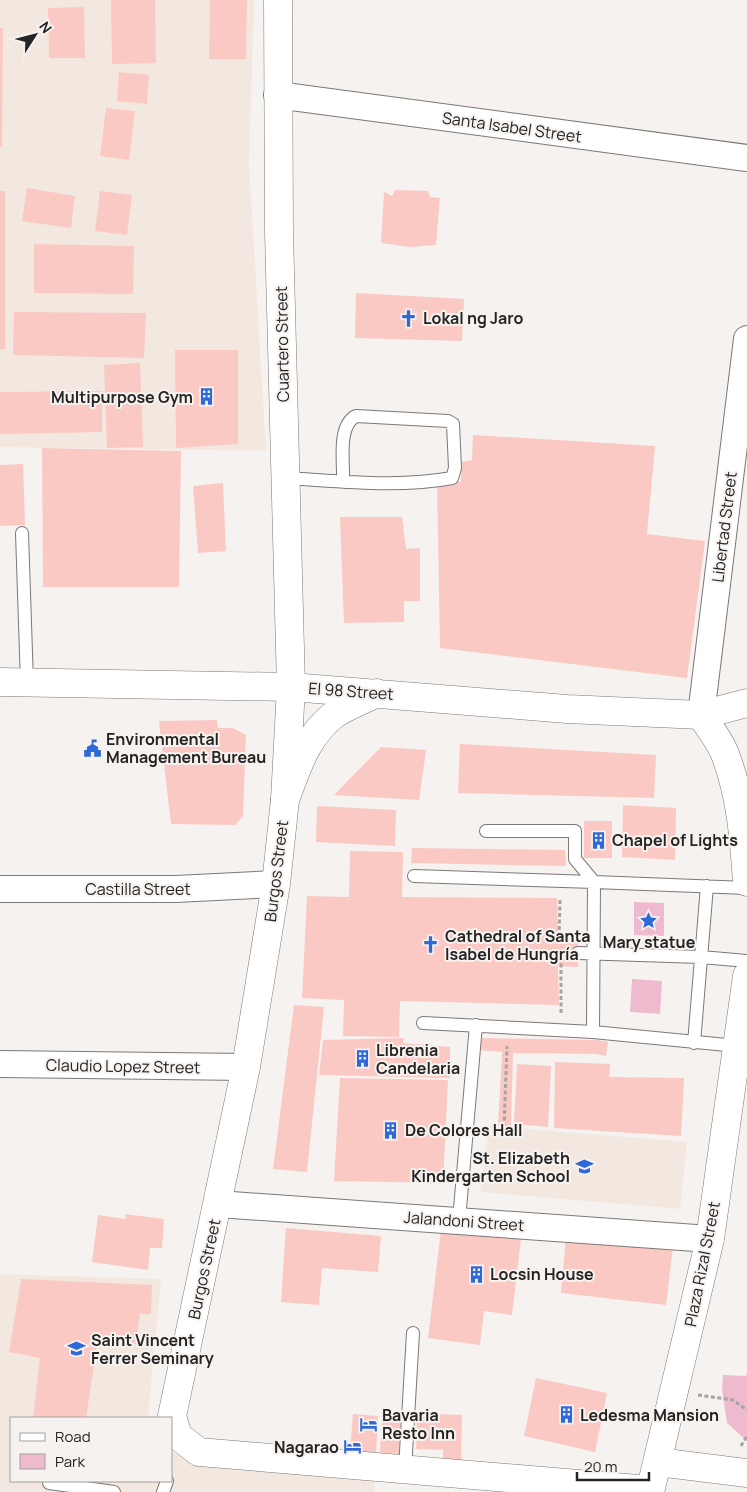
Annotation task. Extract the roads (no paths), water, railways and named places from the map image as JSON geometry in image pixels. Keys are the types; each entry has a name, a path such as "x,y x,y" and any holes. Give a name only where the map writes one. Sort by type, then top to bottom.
{"street":[{"name":"Cuartero Street","path":"278,0 277,96 291,687"},
{"name":"Santa Isabel Street","path":"277,96 747,158"},
{"name":"Libertad Street","path":"701,715 747,339"},
{"name":"El 98 Street","path":"13,682 291,687 378,692 567,709 701,715"},
{"name":"Burgos Street","path":"291,687 285,800 276,884 246,1067 172,1416 175,1441 200,1452 650,1491"},
{"path":"285,800 304,749 318,728 337,713 378,692"},
{"path":"747,703 701,715 725,753 735,787 743,822 747,882"},
{"name":"Castilla Street","path":"0,889 176,889 276,884"},
{"name":"Plaza Rizal Street","path":"650,1491 710,1240 747,976"},
{"name":"Claudio Lopez Street","path":"0,1064 246,1067"},
{"name":"Jalandoni Street","path":"218,1204 459,1220 710,1240"},
{"path":"658,1462 747,1472"}],"lane":[{"path":"285,478 343,481 430,482 452,478 455,474 453,424 448,421 356,416 350,419 346,425 344,438 343,481"},
{"path":"13,682 22,533"},
{"path":"486,831 575,831 575,858 594,882 593,1032"},
{"path":"414,876 747,888"},
{"path":"694,1043 707,886"},
{"path":"578,953 702,957 747,962"},
{"path":"424,1023 593,1032 737,1046"},
{"path":"459,1220 476,1025"},
{"path":"405,1469 413,1333"},
{"path":"50,1483 114,1492"}],"place":[{"name":"Lokal ng Jaro","path":"409,318"},
{"name":"Multipurpose Gym","path":"207,397"},
{"name":"Environmental Management Bureau","path":"92,748"},
{"name":"Chapel of Lights","path":"598,840"},
{"name":"Mary statue","path":"649,921"},
{"name":"Cathedral of Santa Isabel de Hungría","path":"431,945"},
{"name":"Librenia Candelaria","path":"362,1059"},
{"name":"De Colores Hall","path":"391,1130"},
{"name":"St. Elizabeth Kindergarten School","path":"584,1167"},
{"name":"Locsin House","path":"476,1274"},
{"name":"Saint Vincent Ferrer Seminary","path":"77,1349"},
{"name":"Ledesma Mansion","path":"566,1415"},
{"name":"Bavaria Resto Inn","path":"368,1424"},
{"name":"Nagarao","path":"353,1447"}]}
